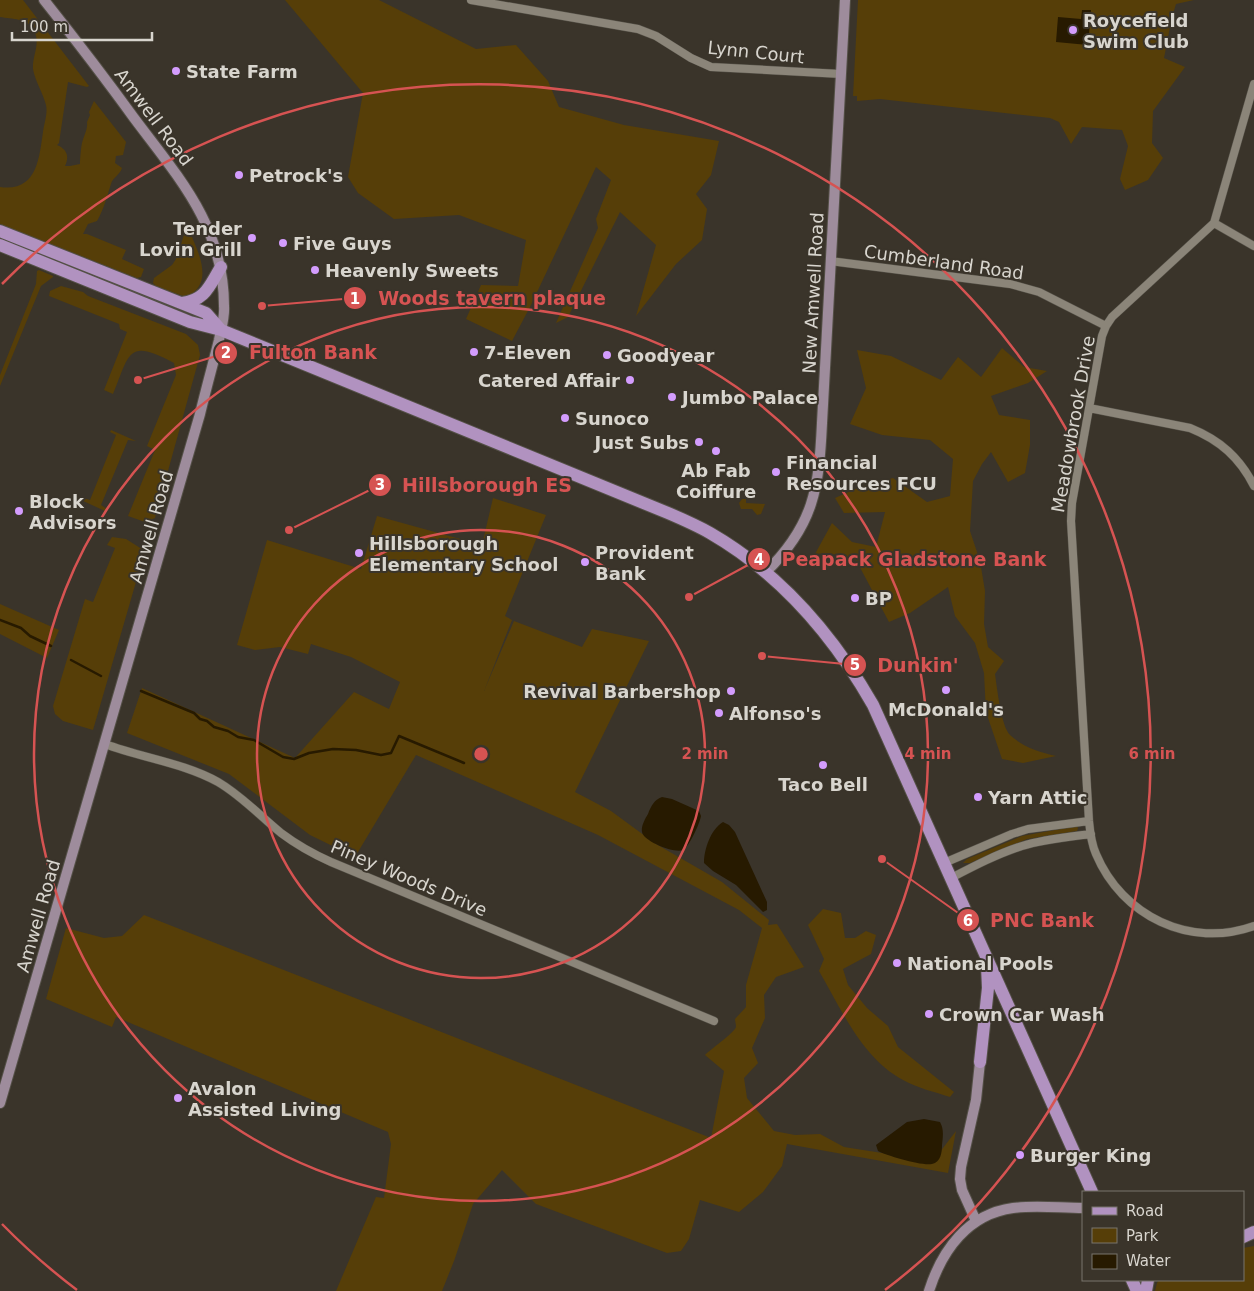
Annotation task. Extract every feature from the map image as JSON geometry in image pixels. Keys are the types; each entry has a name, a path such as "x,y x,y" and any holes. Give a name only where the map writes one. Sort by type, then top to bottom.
{"main road":[{"name":"Amwell Road","path":"0,1103 106,744 200,414 225,308 221,267 210,231 202,213 188,190 88,55 44,0"},
{"name":"New Amwell Road","path":"766,572 787,549 805,520 818,482 844,0"},
{"path":"0,231 206,313 221,330"},
{"path":"0,245 190,322 221,330 668,513 710,533 766,572 804,609 828,636 856,676 873,705 1092,1191"},
{"path":"182,303 196,301 202,296 221,267"},
{"path":"976,1221 962,1190 960,1179 976,1100 988,988 987,958"},
{"path":"929,1291 947,1252 956,1240 976,1221 1010,1208 1082,1208"}],"street":[{"name":"Lynn Court","path":"471,0 638,28 691,58 711,66 841,74"},
{"path":"1254,84 1214,223 1254,246"},
{"name":"Meadowbrook Drive","path":"1214,223 1112,317 1106,326 1102,336 1070,521 1090,834 1095,853 1117,890 1152,919 1180,930 1205,933 1233,932 1254,926"},
{"name":"Cumberland Road","path":"830,261 1010,284 1039,292 1106,326"},
{"path":"1089,408 1190,428 1201,433 1232,453 1254,486"},
{"name":"Piney Woods Drive","path":"106,744 194,771 218,782 236,794 296,844 331,862 714,1021"},
{"path":"944,863 1028,829 1089,820"},
{"path":"951,878 1002,853 1022,846 1050,839 1090,834"}],"green space":[{"path":"0,0 23,0 89,86 68,82 59,143 57,145 63,148 66,153 65,166 80,164 82,143 90,115 89,112 94,101 126,142 123,155 116,156 115,163 122,168 112,182 97,221 88,224 83,234 126,250 122,259 144,269 141,277 137,278 0,224 0,187 12,187 22,184 34,172 40,153 47,111 45,100 33,69 37,40 34,31 24,21 0,17"},
{"path":"285,0 379,0 476,49 516,45 548,81 559,107 624,125 719,141 711,175 696,194 707,209 702,240 676,264 636,316 656,245 620,212 568,317 556,323 598,228 596,219 611,180 596,167 512,341 466,319 481,285 518,286 526,240 459,215 394,219 358,193 348,177 363,93"},
{"path":"858,0 1194,0 1176,4 1164,58 1185,67 1153,111 1152,143 1163,158 1148,180 1125,190 1120,179 1128,146 1122,130 1082,127 1071,144 1059,122 1050,118 880,99 857,101 857,96 853,96"},
{"path":"187,226 201,260 202,278 194,292 196,295 183,296 156,286 153,283 154,278 172,265 176,259"},
{"path":"39,270 53,277 41,286 0,386 0,375 36,284 37,271"},
{"path":"61,286 83,292 88,296 186,334 198,345 200,355 155,518 145,522 128,516 155,450 147,446 176,375 174,363 159,355 139,351 132,354 127,360 113,394 104,390 127,332 120,329 119,324 49,296 50,291"},
{"path":"1002,348 1024,367 1047,371 1028,383 991,396 999,415 1030,420 1030,445 1025,473 1008,482 991,452 973,481 970,531 980,561 985,591 984,624 988,647 1004,661 995,674 1004,724 1010,735 1020,743 1037,751 1056,756 1023,763 1002,759 986,712 984,673 975,643 955,616 948,587 910,613 889,622 856,560 829,553 815,554 832,523 852,542 876,547 885,512 844,513 835,498 860,487 893,478 927,502 950,496 953,459 930,440 882,435 850,424 866,388 857,350 891,356 941,380 958,357 981,377"},
{"path":"111,430 136,441 128,440 101,505 107,509 105,511 81,500 84,498 90,500 116,435 110,432"},
{"path":"493,498 546,515 505,616 512,620 484,691 514,621 582,647 592,629 649,641 575,792 611,811 656,844 722,882 769,920 768,925 777,924 804,967 776,977 764,995 765,1018 752,1048 758,1063 744,1078 747,1098 774,1131 795,1135 820,1134 844,1147 933,1161 956,1131 948,1173 787,1144 782,1166 763,1192 739,1212 700,1200 689,1239 681,1251 667,1253 536,1204 502,1170 473,1204 442,1291 336,1291 376,1197 384,1198 391,1144 388,1132 116,1017 112,1027 46,999 66,928 104,938 122,936 144,915 711,1138 724,1071 705,1055 734,1030 736,1027 735,1019 746,1007 746,985 762,928 739,910 598,835 416,755 355,857 310,835 229,774 127,733 142,688 295,758 354,692 389,709 400,682 351,657 311,644 308,654 280,647 255,650 237,645 267,540 361,569 377,516 482,545"},
{"path":"742,499 746,499 746,503 765,504 761,514 757,515 752,509 741,509 739,503"},
{"path":"112,537 126,539 145,551 93,730 63,721 55,714 53,706 85,599 93,602 115,548 107,545"},
{"path":"0,604 59,630 47,658 0,634"},
{"path":"1077,826 1077,831 1027,839 970,863 963,863 967,859 1022,836"},
{"path":"823,909 841,913 845,938 855,938 866,931 876,935 871,954 843,969 848,985 867,1008 888,1026 898,1047 954,1092 950,1097 914,1085 889,1071 864,1046 854,1032 819,971 824,959 808,925"},
{"path":"1254,1246 1254,1291 1155,1291 1158,1281 1244,1281 1244,1248"}],"water":[{"name":"Roycefield Swim Club","path":"1082,10 1091,10 1088,45 1056,42 1058,17 1081,19"},
{"path":"662,797 672,799 699,811 701,816 694,834 683,850 673,850 653,843 642,832 642,827 652,806"},
{"path":"723,822 729,825 735,832 767,902 767,910 763,912 736,885 704,863 709,840 715,829"},
{"path":"924,1119 940,1122 942,1127 941,1154 935,1163 913,1162 878,1151 876,1145 907,1122"}],"waterway":[{"path":"0,620 21,628 30,636 51,646"},
{"path":"71,660 101,676"},
{"path":"141,691 194,713 214,727 228,731 238,737 254,740 283,757 294,759 309,753 333,749 356,750 381,755 391,753 399,736 464,763"}],"place":[{"name":"Roycefield Swim Club","path":"1073,30"},
{"name":"State Farm","path":"176,71"},
{"name":"Petrock's","path":"239,175"},
{"name":"Tender Lovin Grill","path":"252,238"},
{"name":"Five Guys","path":"283,243"},
{"name":"Heavenly Sweets","path":"315,270"},
{"name":"Woods tavern plaque","path":"262,306"},
{"name":"7-Eleven","path":"474,352"},
{"name":"Goodyear","path":"607,355"},
{"name":"Fulton Bank","path":"138,380"},
{"name":"Catered Affair","path":"630,380"},
{"name":"Jumbo Palace","path":"672,397"},
{"name":"Sunoco","path":"565,418"},
{"name":"Just Subs","path":"699,442"},
{"name":"Ab Fab Coiffure","path":"716,451"},
{"name":"Financial Resources FCU","path":"776,472"},
{"name":"Block Advisors","path":"19,511"},
{"name":"Hillsborough ES","path":"289,530"},
{"name":"Hillsborough Elementary School","path":"359,553"},
{"name":"Provident Bank","path":"585,562"},
{"name":"Peapack Gladstone Bank","path":"689,597"},
{"name":"BP","path":"855,598"},
{"name":"Dunkin'","path":"762,656"},
{"name":"McDonald's","path":"946,690"},
{"name":"Revival Barbershop","path":"731,691"},
{"name":"Alfonso's","path":"719,713"},
{"name":"Taco Bell","path":"823,765"},
{"name":"Yarn Attic","path":"978,797"},
{"name":"PNC Bank","path":"882,859"},
{"name":"National Pools","path":"897,963"},
{"name":"Crown Car Wash","path":"929,1014"},
{"name":"Avalon Assisted Living","path":"178,1098"},
{"name":"Burger King","path":"1020,1155"}]}
